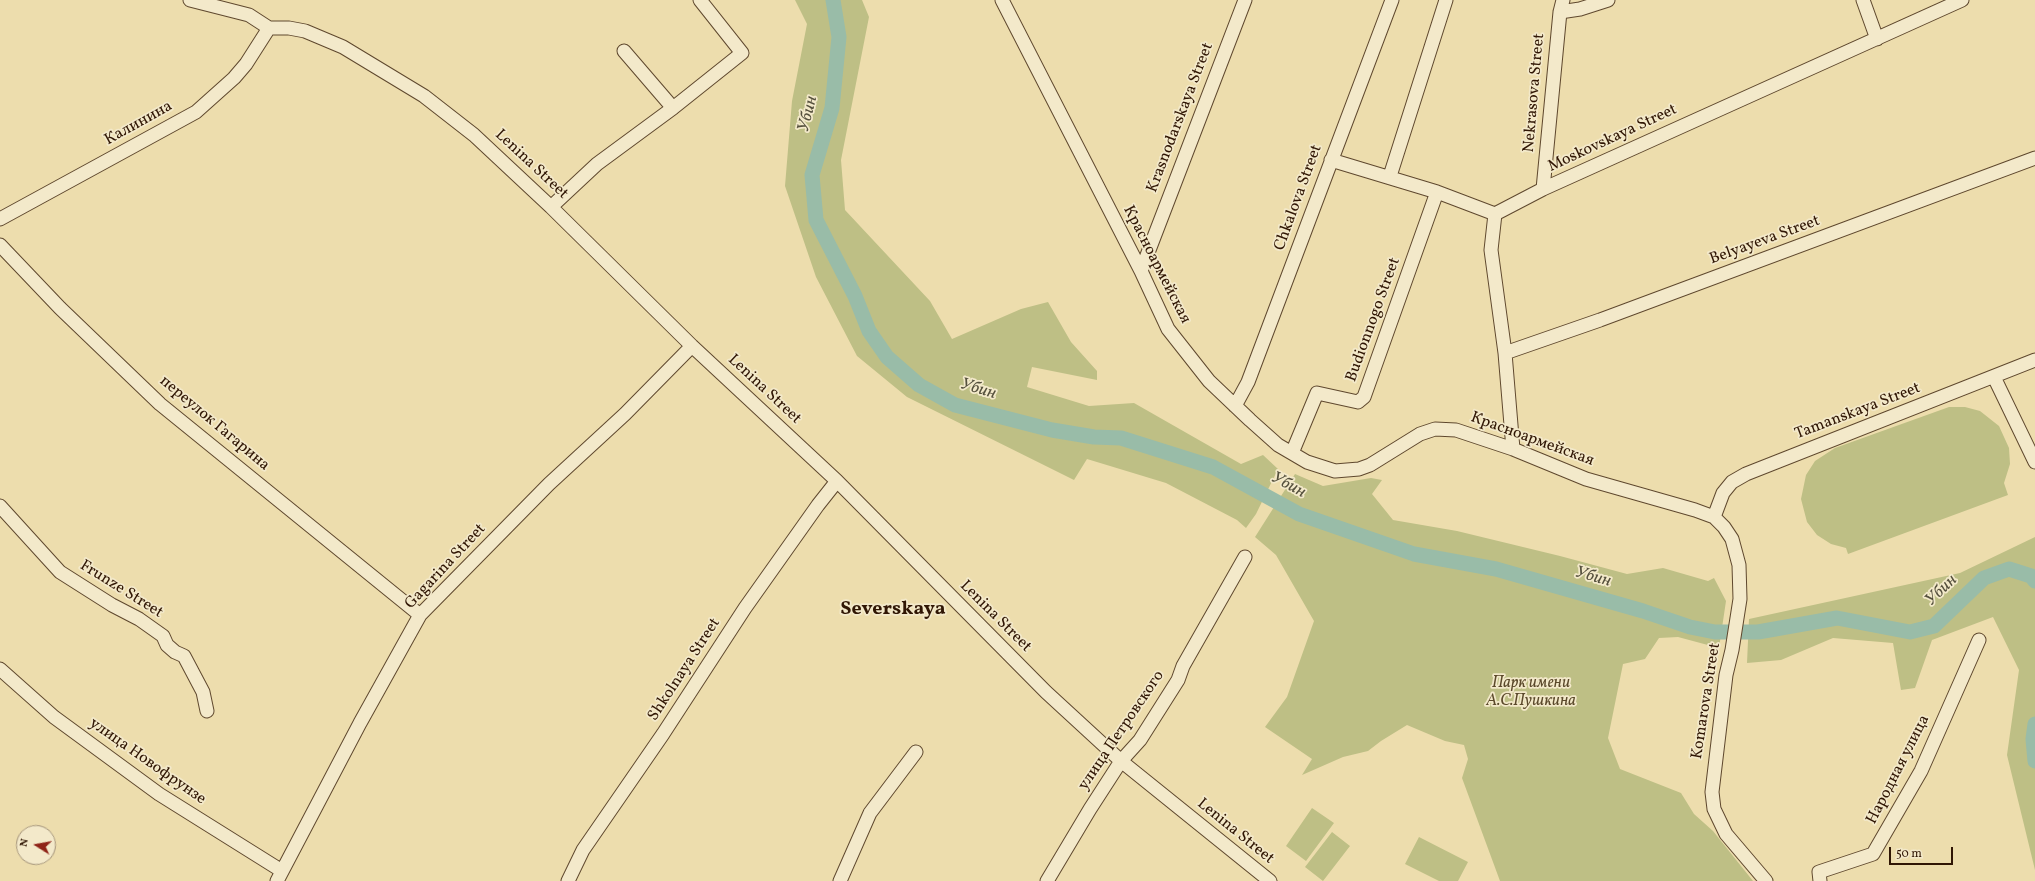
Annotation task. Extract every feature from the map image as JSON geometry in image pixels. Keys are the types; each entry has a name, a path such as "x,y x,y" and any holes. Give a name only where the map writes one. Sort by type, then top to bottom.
{"street":[{"path":"190,0 249,15 269,28"},
{"path":"551,207 597,164 673,108 742,53 700,0"},
{"name":"Красноармейская","path":"1002,0 1141,271 1168,329 1209,381 1278,445 1307,462 1335,471 1359,469 1370,465 1420,434 1435,429 1456,430 1513,449 1586,478 1714,518"},
{"name":"Krasnodarskaya Street","path":"1141,271 1245,0"},
{"name":"Chkalova Street","path":"1235,406 1248,382 1392,0"},
{"path":"1390,176 1446,0"},
{"path":"1561,6 1580,9 1608,0"},
{"path":"1864,0 1878,39"},
{"name":"Moskovskaya Street","path":"1495,214 1543,189 1962,0"},
{"name":"Nekrasova Street","path":"1543,189 1561,6"},
{"name":"Lenina Street","path":"269,28 289,28 305,31 343,47 424,96 474,134 551,207 692,346 837,481 1046,692 1121,761 1270,881"},
{"name":"Калинина","path":"0,219 196,112 234,78 246,64 269,28"},
{"path":"624,51 673,108"},
{"name":"Belyayeva Street","path":"1505,352 1615,315 2035,158"},
{"path":"1331,160 1390,176 1495,214 1491,250 1505,352 1513,449"},
{"name":"Budionnogo Street","path":"1292,453 1317,393 1358,402 1364,397 1437,192"},
{"name":"переулок Гагарина","path":"0,245 60,308 160,404 420,615"},
{"name":"Gagarina Street","path":"280,876 420,615 550,484 625,414 692,346"},
{"name":"Tamanskaya Street","path":"1714,518 1723,493 1732,482 1746,474 2035,360"},
{"path":"1994,377 2035,462"},
{"name":"Shkolnaya Street","path":"568,881 583,850 663,734 745,608 818,505 837,481"},
{"name":"Frunze Street","path":"0,506 60,572 112,605 139,619 163,636 167,645 175,652 184,656 204,692 207,711"},
{"name":"Komarova Street","path":"1714,518 1732,539 1739,565 1740,599 1732,650 1726,675 1714,767 1712,792 1714,809 1726,834 1766,881"},
{"name":"улица Петровского","path":"1047,881 1121,761 1140,740 1178,680 1183,666 1245,557"},
{"name":"Народная улица","path":"1820,881 1819,872 1873,854 1921,771 1979,640"},
{"name":"улица Новофрунзе","path":"0,669 54,717 159,794 280,876"},
{"path":"840,881 870,813 916,752"}],"green space":[{"path":"795,0 862,0 869,17 841,160 845,210 930,301 952,339 1021,309 1048,302 1071,342 1097,371 1097,380 1032,367 1027,387 1089,406 1134,403 1241,464 1263,455 1278,469 1256,514 1246,528 1237,520 1166,483 1087,459 1074,480 907,397 857,356 816,277 785,186 792,101 807,24"},
{"path":"1949,407 1965,407 1980,411 1999,426 2009,448 2010,464 2004,483 2008,495 1848,554 1846,548 1831,544 1817,535 1807,522 1801,499 1806,475 1815,461 1835,448"},
{"name":"Парк имени А.С.Пушкина","path":"1295,474 1323,486 1371,478 1382,480 1372,494 1393,520 1457,531 1627,574 1663,568 1708,581 1714,578 1726,601 1719,648 1678,637 1659,638 1645,659 1623,664 1608,738 1620,769 1681,793 1694,814 1713,831 1753,881 1500,881 1462,778 1468,759 1464,745 1445,741 1407,725 1368,751 1343,757 1302,775 1312,759 1265,727 1287,697 1314,621 1276,555 1255,537"},
{"path":"2035,537 2035,870 2007,755 2019,670 1993,617 1932,640 1915,688 1901,690 1893,643 1833,638 1781,660 1747,663 1749,619 1960,573"},
{"path":"1312,808 1334,823 1306,861 1286,846"},
{"path":"1332,832 1350,846 1323,881 1305,867"},
{"path":"1419,837 1468,862 1458,881 1439,881 1405,864"}],"waterway":[{"name":"Убин","path":"833,0 839,37 832,108 812,175 816,220 855,296 869,331 887,357 919,385 955,405 1052,430 1094,437 1121,438 1213,467 1299,514 1414,554 1496,569 1643,611 1690,627 1715,632 1758,632 1837,618 1910,632 1934,626 1984,578 2009,569 2031,576 2035,581"},
{"name":"Убин","path":"2035,724 2033,739 2035,761"}],"district":[{"name":"Severskaya","path":"893,610"}]}
